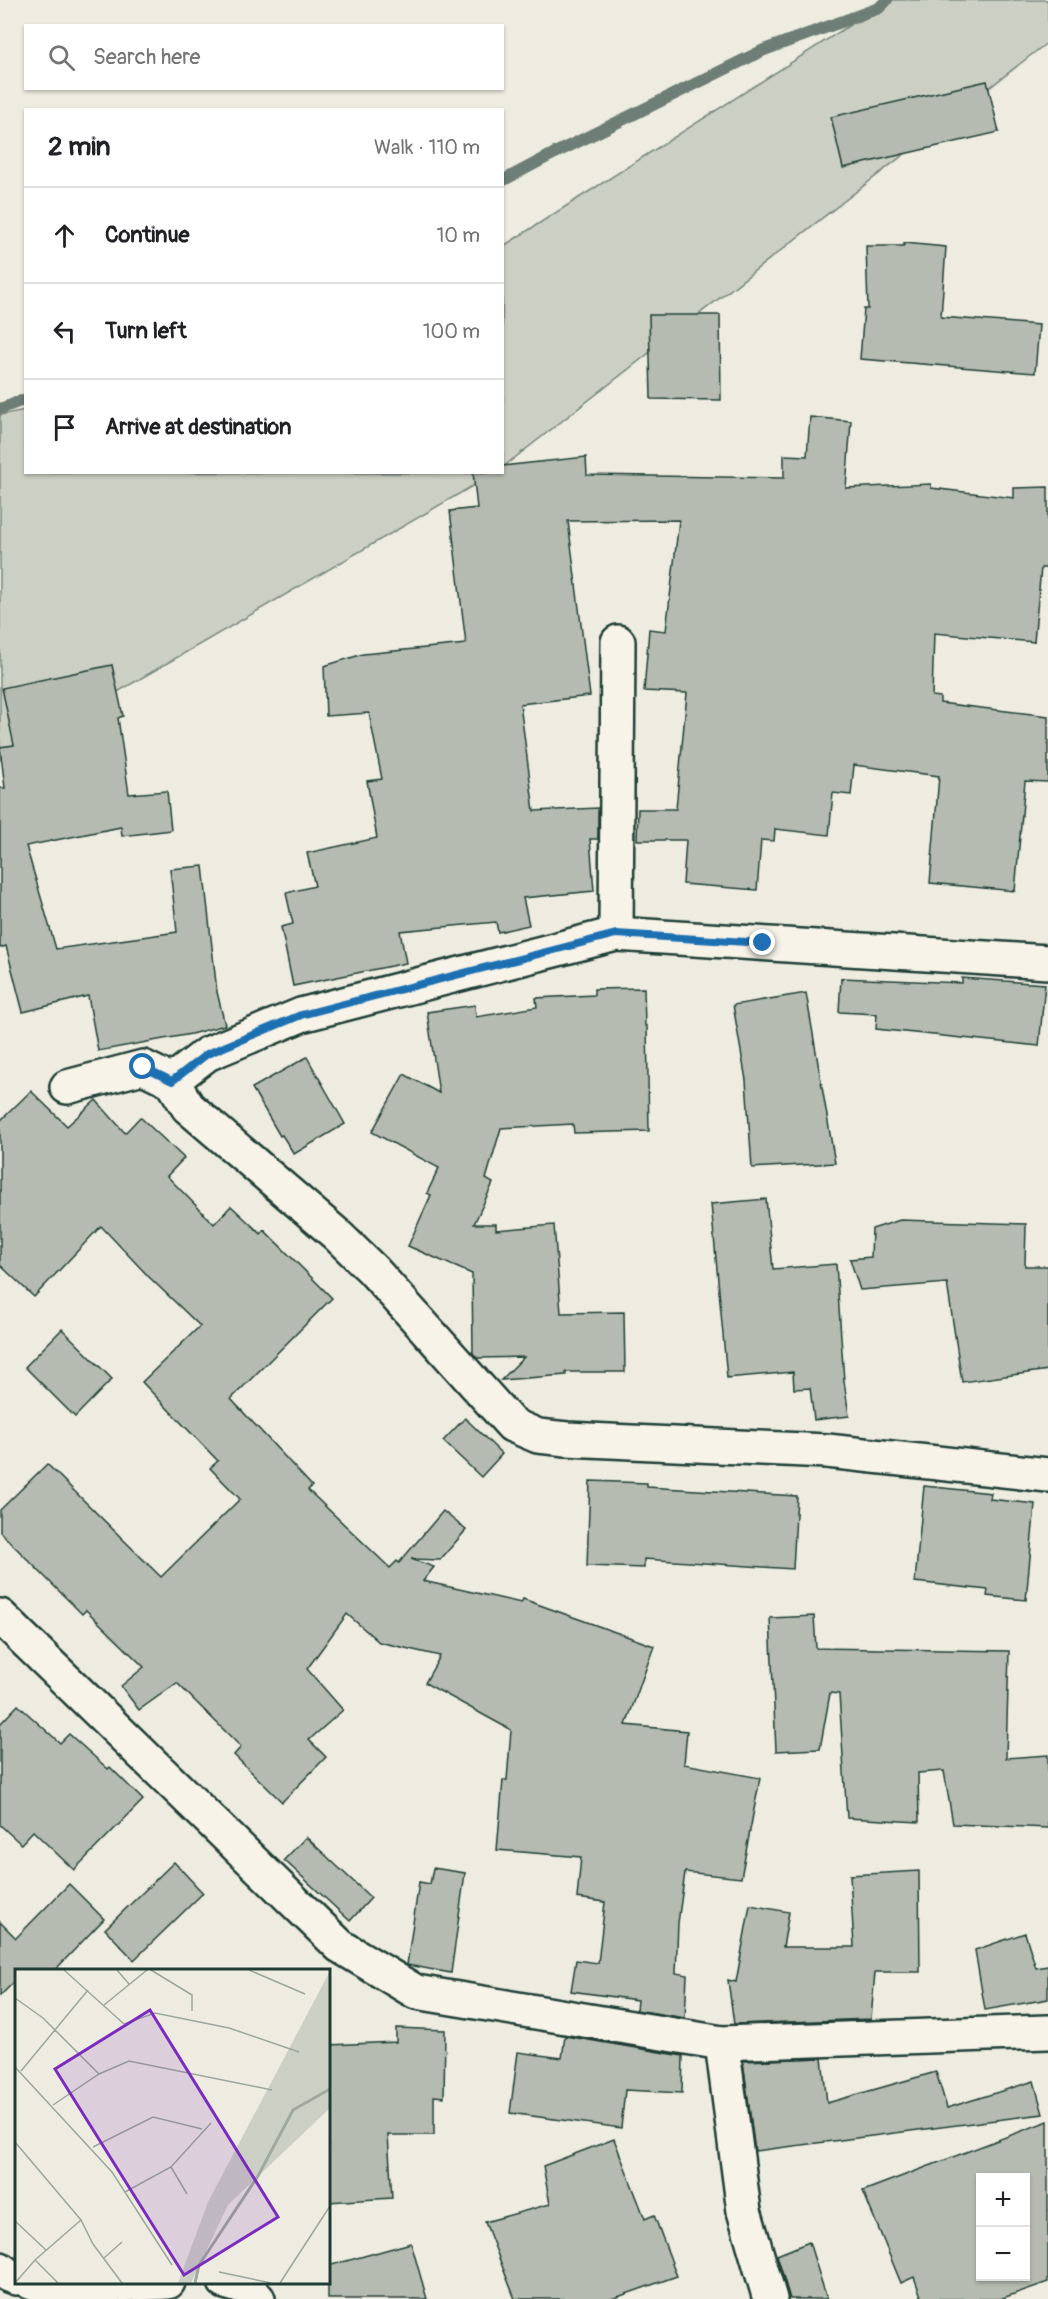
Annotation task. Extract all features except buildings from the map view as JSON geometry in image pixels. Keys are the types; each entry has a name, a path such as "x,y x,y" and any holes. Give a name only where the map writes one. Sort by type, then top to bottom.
{"street":[{"path":"616,934 618,642"},
{"path":"172,1081 207,1054 301,1015 616,934 1048,962"},
{"path":"67,1087 143,1067 172,1081 188,1107 336,1234 373,1270 512,1425 538,1436 827,1451 1048,1475"},
{"path":"0,1616 340,1946 417,1992 722,2043 1048,2032"},
{"path":"722,2043 744,2211 770,2299"},
{"path":"0,2269 15,2277"},
{"path":"33,2284 49,2289 148,2284"},
{"path":"229,2284 249,2289 258,2299"}],"shaded area":[{"path":"889,0 1048,0 1048,42 504,466 504,246"},
{"path":"24,410 24,474 493,474 0,760 0,415"}],"waterway":[{"path":"504,180 764,50 879,8 887,0"},
{"path":"0,409 24,400"}],"route":[{"path":"143,1067 172,1081 207,1054 301,1015 616,934 763,943"}]}
